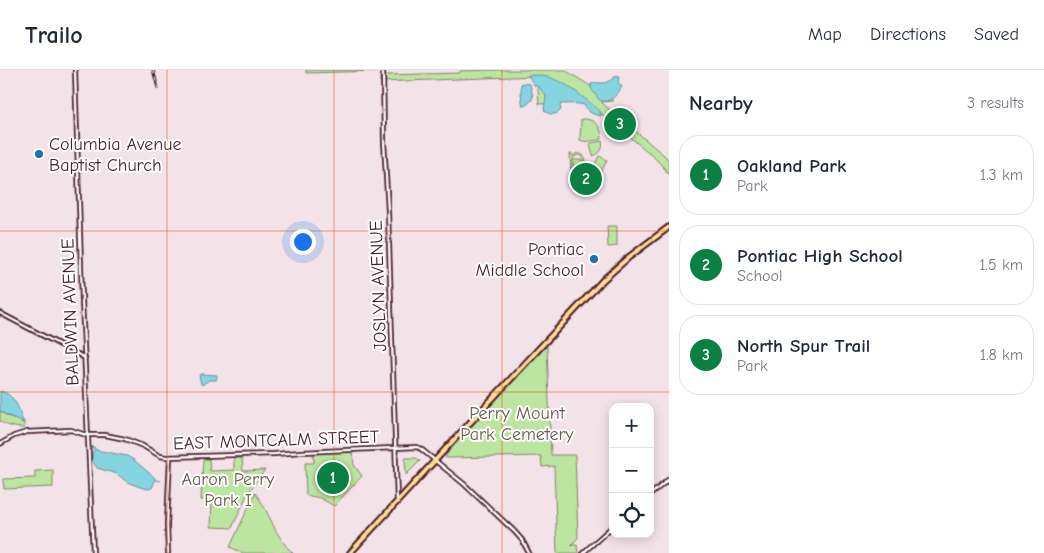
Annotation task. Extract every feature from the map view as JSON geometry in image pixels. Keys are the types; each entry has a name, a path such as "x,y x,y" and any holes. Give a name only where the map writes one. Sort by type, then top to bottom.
{"main road":[{"name":"BALDWIN AVENUE","path":"75,70 82,292 94,553"},
{"name":"JOSLYN AVENUE","path":"383,70 397,502"},
{"path":"350,553 608,274 669,227"},
{"path":"0,313 85,358"},
{"name":"EAST MONTCALM STREET","path":"0,444 18,434 34,431 71,430 89,435 108,435 122,438 140,444 161,456 170,457 418,448 462,483 514,531 522,540 529,553"},
{"path":"168,553 167,522 170,457"},
{"path":"652,493 669,479"},
{"path":"583,553 609,530"}],"green space":[{"path":"306,70 380,70 380,71 306,73"},
{"path":"497,70 565,70 614,101 601,102 665,156 669,161 669,175 652,155 587,102 539,104 537,76 380,82 380,77 385,75"},
{"path":"581,119 593,121 601,130 602,139 580,140"},
{"path":"602,141 601,151 593,156 591,143"},
{"path":"577,153 583,155 586,160 587,181 584,186 580,188 574,186 571,181 570,154 573,156","holes":["581,156 584,160 585,181 583,185 579,186 574,183 572,163 574,157"]},
{"path":"599,156 607,160 598,178 590,174"},
{"path":"573,160 583,160 583,180 574,181"},
{"path":"607,226 617,226 617,246 608,247"},
{"name":"Perry Mount Park Cemetery","path":"547,346 551,455 575,455 578,538 571,545 577,545 578,553 557,553 554,466 542,467 541,456 445,457 449,452 448,450"},
{"path":"0,411 22,423 24,421 24,428 2,423 0,421"},
{"path":"352,451 354,465 362,476 334,506 320,498 306,495 305,463 314,463 313,453"},
{"name":"Aaron Perry Park I","path":"234,458 242,458 243,471 265,470 248,493 232,528 211,527 212,500 201,500 203,459 209,459 210,471 234,470"},
{"path":"405,458 416,458 420,461 406,475"},
{"path":"53,470 53,487 4,489 3,479 35,478 35,471"},
{"path":"255,493 281,539 293,553 243,553 230,547"}],"water":[{"path":"528,75 549,77 566,85 597,108 601,116 591,113 584,105 576,104 561,104 559,112 555,114 548,113 544,110 546,96 540,88 534,85"},
{"path":"616,76 619,77 618,82 622,87 611,99 600,100 592,90 591,84 610,81"},
{"path":"521,84 530,84 533,97 525,106 523,106 521,98"},
{"path":"199,375 217,375 217,377 216,380 209,380 202,385"},
{"path":"0,391 10,395 13,399 23,423 0,411"},
{"path":"91,447 94,447 96,450 127,456 134,460 155,478 152,488 140,487 127,482 117,474 97,468 92,460 94,450"}],"waterway":[{"path":"156,480 161,481"}],"railway":[{"path":"153,70 158,88"}],"place":[{"name":"North Spur Trail","path":"620,124"},
{"name":"Columbia Avenue Baptist Church","path":"39,154"},
{"name":"Pontiac High School","path":"586,179"},
{"name":"Pontiac Middle School","path":"594,259"},
{"name":"Oakland Park","path":"333,478"}]}
